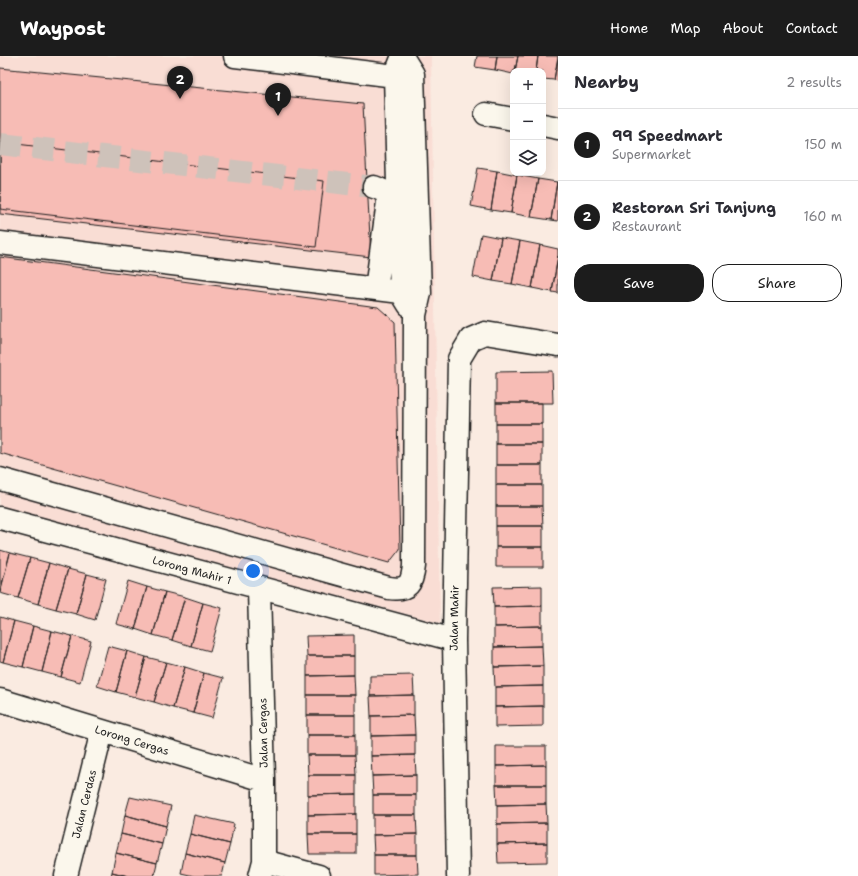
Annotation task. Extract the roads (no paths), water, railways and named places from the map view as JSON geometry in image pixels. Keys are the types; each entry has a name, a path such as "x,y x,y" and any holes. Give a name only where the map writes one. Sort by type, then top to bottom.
{"street":[{"path":"0,479 389,588 397,589 406,586 412,580 414,566 415,315 410,293 404,66 235,56"},
{"path":"486,114 510,118"},
{"path":"546,126 558,128"},
{"path":"374,187 382,190 387,195 388,202 376,289"},
{"path":"0,243 410,293"},
{"name":"Jalan Mahir","path":"458,876 454,640 459,359 471,339 485,333 558,345"},
{"name":"Lorong Mahir 1","path":"0,518 454,640"},
{"name":"Jalan Cergas","path":"260,589 264,780 262,868"},
{"name":"Lorong Cergas","path":"0,700 264,780"},
{"name":"Jalan Cerdas","path":"66,876 102,731"},
{"path":"262,868 319,876"}],"tunnel":[{"path":"0,144 374,187"}],"place":[{"name":"Restoran Sri Tanjung","path":"180,99"},
{"name":"99 Speedmart","path":"278,116"}]}
